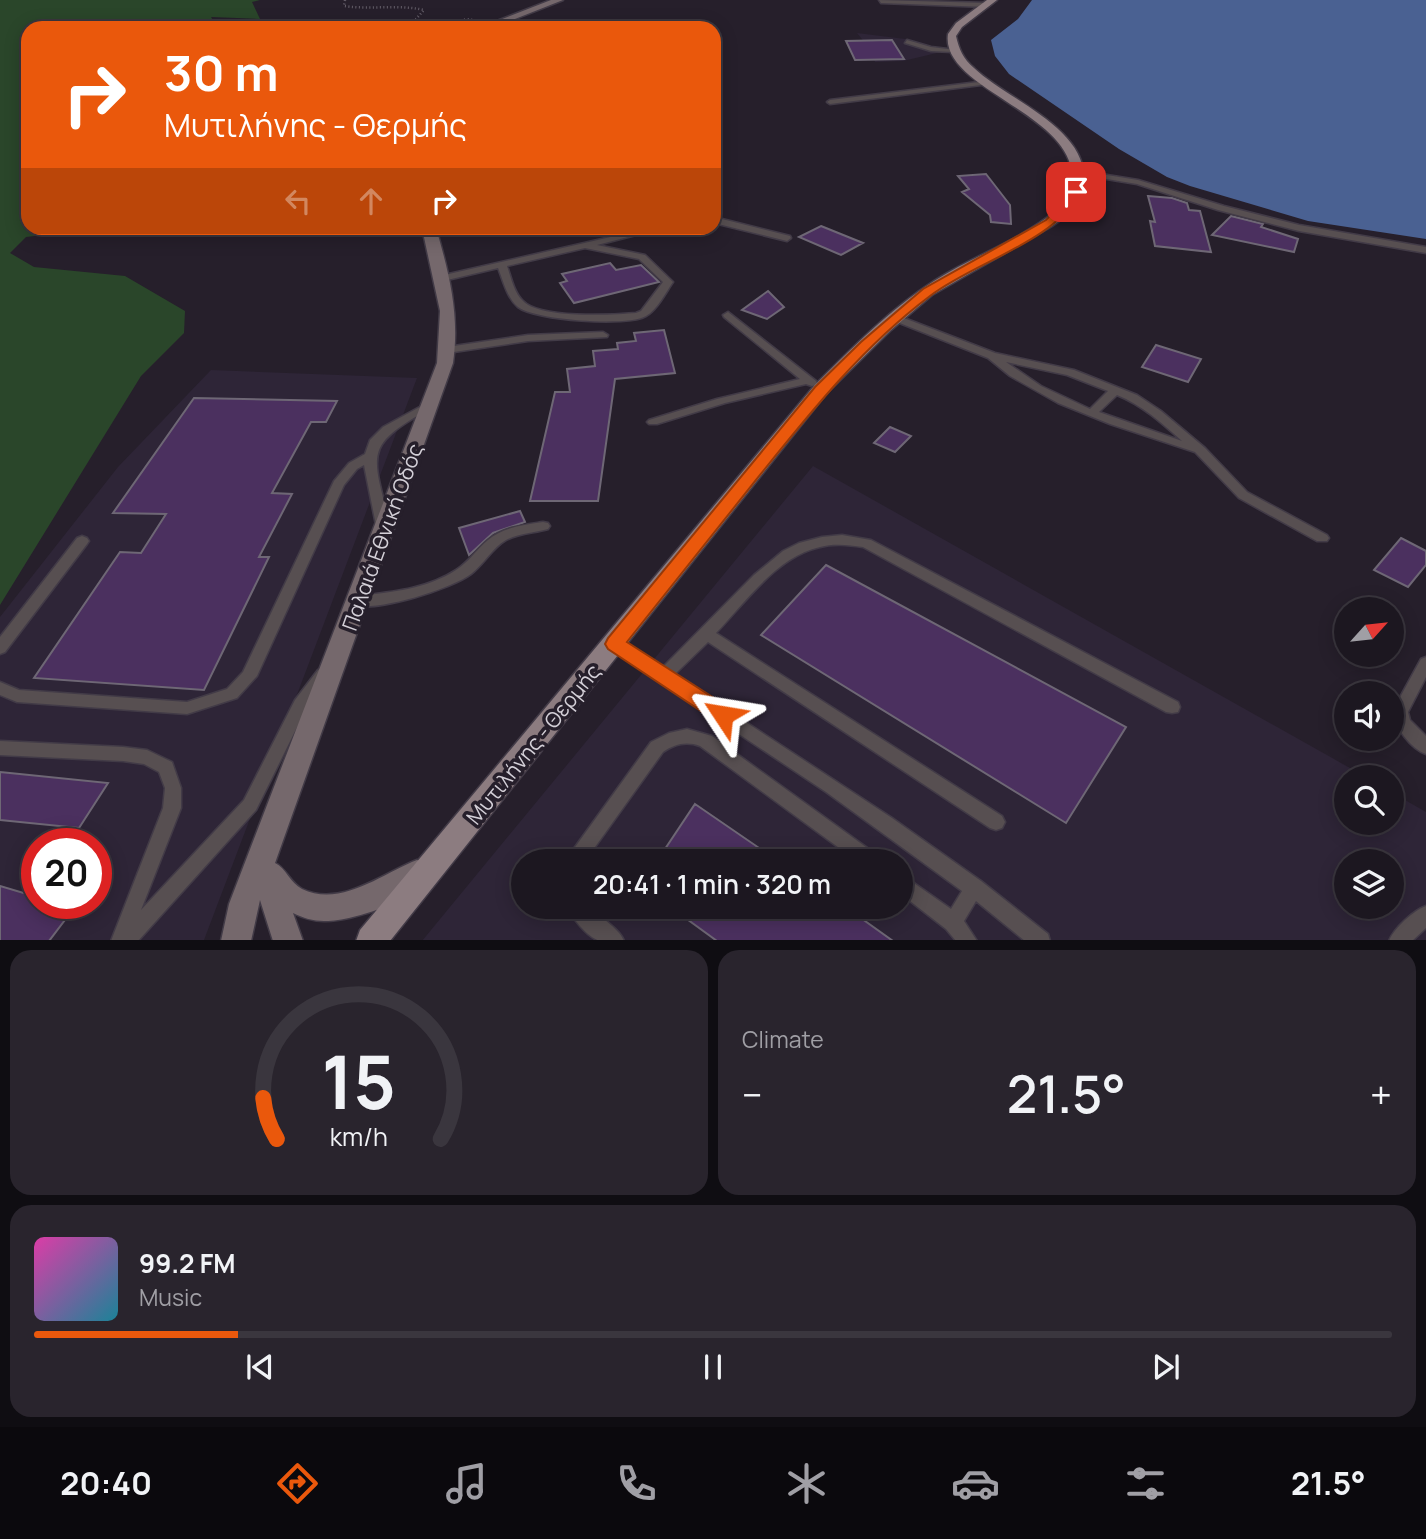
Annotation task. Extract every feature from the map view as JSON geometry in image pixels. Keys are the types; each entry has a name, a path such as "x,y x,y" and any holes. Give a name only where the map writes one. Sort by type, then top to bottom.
{"main road":[{"path":"503,21 559,0"},
{"path":"990,2 958,25 951,36 953,50 987,83 1043,122 1062,139 1079,167 1079,172"},
{"name":"Μυτιλήνης - Θερμής","path":"371,940 615,644 814,385 927,292 1050,222 1068,206 1076,192 1079,172"},
{"name":"Παλαιά Εθνική Οδός","path":"236,940 244,904 338,658 447,350 450,319 443,278 431,235"},
{"name":"Παλαιά Εθνική Οδός","path":"270,840 275,905 288,940"},
{"path":"272,879 290,898 313,907 350,904 393,889 436,861"}],"lane":[{"path":"881,1 990,2"},
{"path":"907,42 931,49 953,50"},
{"path":"830,102 987,83"},
{"path":"1079,172 1138,182 1221,208 1299,228 1426,250"},
{"path":"721,222 787,237"},
{"path":"443,278 628,235"},
{"path":"501,264 521,304 537,312 638,316 645,313 668,282 642,257 584,245"},
{"path":"729,315 814,385"},
{"path":"896,318 992,356 1061,370 1116,389 1152,408 1243,495 1322,538"},
{"path":"447,350 528,338 603,335"},
{"path":"992,356 1040,391 1092,413 1200,451"},
{"path":"653,422 721,401 814,385"},
{"path":"1092,413 1116,389"},
{"path":"384,529 370,475 369,457 375,440 384,430 429,405"},
{"path":"0,688 17,696 187,708 232,694 249,676 338,484 353,466 369,457"},
{"path":"358,601 396,596 439,584 461,574 482,557 496,540 543,526"},
{"path":"664,675 777,560 817,541 844,538 866,543 1172,707"},
{"path":"0,648 82,541"},
{"path":"707,634 996,822"},
{"path":"615,644 975,887 1041,940"},
{"path":"122,940 250,805 266,781 296,709 308,691 338,658"},
{"path":"1426,663 1400,712 1403,723 1426,747"},
{"path":"583,849 657,747 669,739 684,736 696,736 706,740 856,849"},
{"path":"0,748 123,754 147,757 166,767 173,788 172,808 122,940"},
{"path":"953,922 975,887"},
{"path":"913,892 953,922 968,940"},
{"path":"1398,940 1426,915"},
{"path":"587,919 615,940"}],"path":[{"path":"345,0 344,6 359,9 408,5 424,10 412,21"}],"shaded area":[{"path":"857,33 905,39 938,48 941,52 903,61 875,62 870,49"},
{"path":"211,370 417,378 204,940 0,940 0,617 118,467"},
{"path":"813,466 1345,765 1334,765 1334,835 1404,835 1404,799 1426,812 1426,940 423,940"}],"green space":[{"path":"0,0 260,0 252,2 260,19 211,17 213,21 21,21 21,235 43,235 26,237 10,253 34,267 125,276 185,311 184,333 141,376 0,605"}],"water":[{"path":"1032,0 1426,0 1426,239 1308,221 1190,186 1167,177 1119,149 1009,74 995,56 991,40 1018,19"}],"building":[{"path":"892,40 904,59 855,60 846,41"},
{"path":"986,174 1010,205 1011,224 991,222 990,215 962,192 969,189 958,176"},
{"path":"1148,196 1172,198 1187,203 1189,210 1200,211 1211,252 1155,246 1150,221 1155,222"},
{"path":"1231,216 1263,224 1261,227 1298,239 1294,252 1212,235"},
{"path":"821,226 863,243 841,255 799,237"},
{"path":"610,263 616,270 641,265 659,282 574,303 560,283 567,281 562,274"},
{"path":"768,291 784,307 767,319 742,310"},
{"path":"664,330 675,373 615,379 598,501 530,501 555,392 570,392 567,369 595,366 593,351 618,349 617,343 636,341 634,333"},
{"path":"1156,345 1201,359 1188,382 1142,367"},
{"path":"194,398 337,401 326,422 311,422 272,493 292,494 259,557 269,557 204,690 34,678 120,552 141,553 166,514 113,513"},
{"path":"890,427 911,436 895,452 874,443"},
{"path":"520,511 525,522 493,533 469,555 459,528"},
{"path":"1401,538 1426,551 1426,565 1408,587 1374,570"},
{"path":"826,565 1126,727 1066,823 761,635"},
{"path":"0,772 108,783 79,828 0,820"},
{"path":"695,804 761,849 665,849"},
{"path":"0,886 21,892 21,919 66,919 50,940 0,940"},
{"path":"687,919 862,919 892,940 716,940"}],"route":[{"path":"723,715 615,644 820,390 866,344 927,292 1050,222 1068,206 1076,192"}]}
